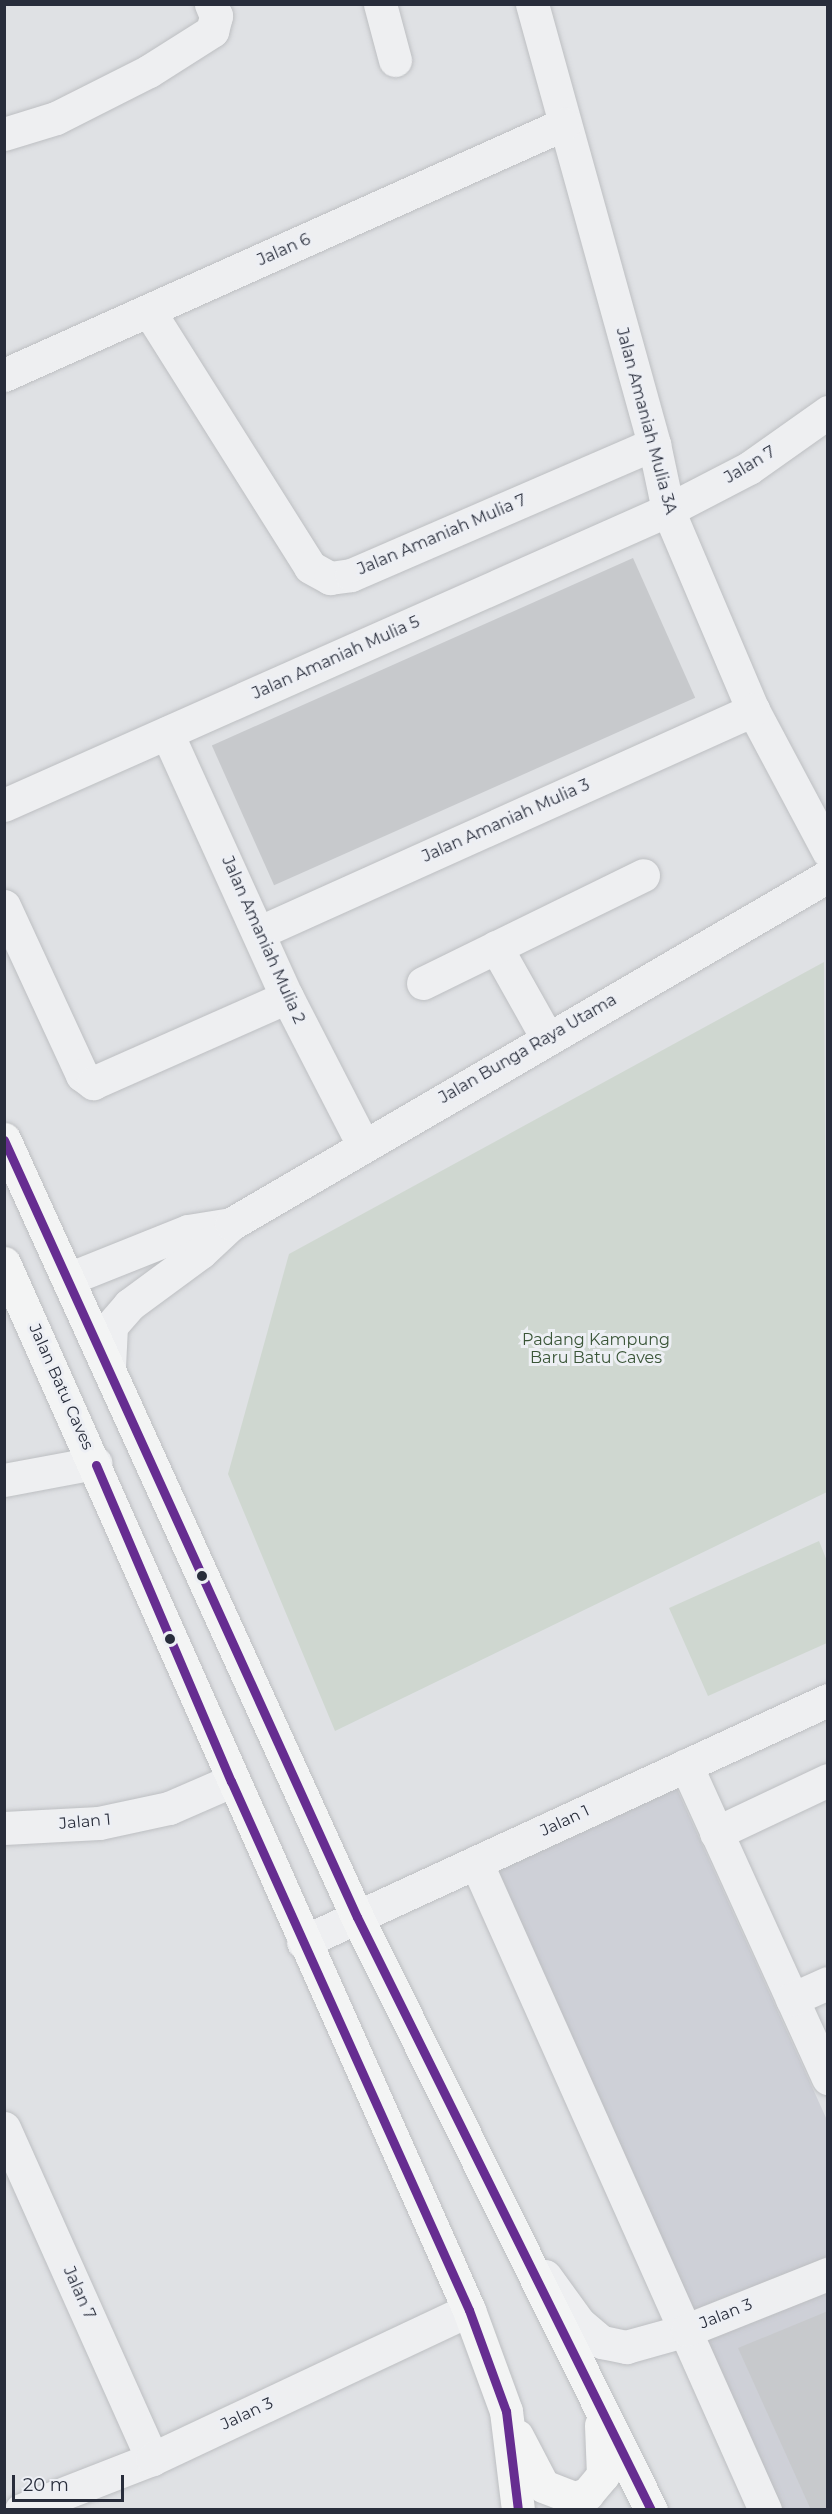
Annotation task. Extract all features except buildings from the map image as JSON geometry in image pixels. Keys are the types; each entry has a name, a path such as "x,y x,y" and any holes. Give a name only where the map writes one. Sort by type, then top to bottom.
{"main road":[{"path":"4,1139 357,1917 651,2510"},
{"name":"Jalan Batu Caves","path":"4,1263 95,1463 231,1782 469,2310 506,2411 518,2510"},
{"path":"40,1340 44,1315 68,1279"},
{"path":"506,2411 543,2486 574,2498 587,2494 603,2475 599,2408"}],"street":[{"path":"4,134 56,118 149,71 212,31 216,26 211,4"},
{"path":"380,4 394,60"},
{"name":"Jalan Amaniah Mulia 3A","path":"532,4 654,444 668,510 753,710 828,851"},
{"name":"Jalan 6","path":"6,371 149,311 564,124"},
{"name":"Jalan Amaniah Mulia 7","path":"149,311 310,567 330,578 351,575 654,444"},
{"name":"Jalan 7","path":"668,510 749,468 828,412"},
{"name":"Jalan Amaniah Mulia 5","path":"4,805 668,510"},
{"name":"Jalan Amaniah Mulia 3","path":"260,932 753,710"},
{"name":"Jalan Amaniah Mulia 2","path":"167,733 260,932 287,997 363,1145"},
{"path":"423,983 643,875"},
{"name":"Jalan Bunga Raya Utama","path":"109,1367 111,1326 129,1305 201,1252 231,1224 828,876"},
{"path":"4,906 82,1075 93,1083 107,1080 287,997"},
{"path":"496,947 547,1038"},
{"name":"Jalan Bunga Raya Utama","path":"68,1279 188,1231 231,1224"},
{"path":"4,1480 95,1463"},
{"name":"Jalan 1","path":"303,1942 828,1700"},
{"path":"686,1765 828,2078"},
{"path":"716,1833 828,1780"},
{"name":"Jalan 1","path":"4,1828 99,1823 169,1808 231,1782"},
{"path":"476,1862 687,2330 765,2510"},
{"path":"792,1999 828,1983"},
{"name":"Jalan 7","path":"4,2128 152,2459"},
{"name":"Jalan 3","path":"505,2218 579,2323 602,2342 626,2347 687,2330 828,2274"},
{"name":"Jalan 3","path":"21,2510 152,2459 469,2310"}],"shaded area":[{"path":"676,1787 827,2120 827,2509 779,2509 494,1870"}],"green space":[{"name":"Padang Kampung Baru Batu Caves","path":"824,962 827,1492 335,1731 228,1474 289,1254"},
{"path":"819,1541 827,1561 827,1643 708,1696 669,1608"}],"transit line":[{"path":"4,1140 357,1917 651,2510"},
{"path":"96,1465 231,1781 469,2310 506,2411 518,2510"}]}
